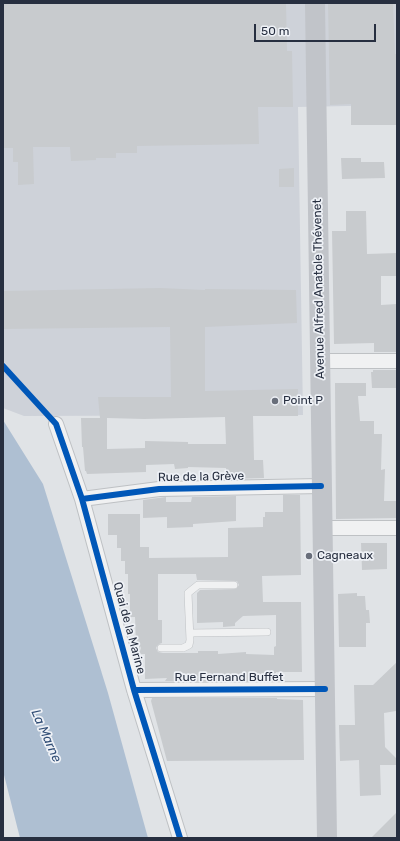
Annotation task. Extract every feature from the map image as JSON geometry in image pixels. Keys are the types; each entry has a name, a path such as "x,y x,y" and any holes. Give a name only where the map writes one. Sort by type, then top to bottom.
{"main road":[{"name":"Avenue Alfred Anatole Thévenet","path":"315,3 327,838"}],"street":[{"path":"320,361 397,361"},
{"name":"Quai de la Marine","path":"56,424 82,499 129,648 134,690 180,838"},
{"name":"Rue de la Grève","path":"82,499 159,489 321,486"},
{"path":"322,528 397,528"},
{"name":"Rue Fernand Buffet","path":"134,690 325,689"}],"lane":[{"path":"161,648 186,647 189,645 190,633 188,593 198,585 234,584"},
{"path":"190,633 267,632"}],"shaded area":[{"path":"3,3 397,3 397,105 298,107 303,415 24,416 3,408"}],"water":[{"name":"La Marne","path":"3,420 43,484 108,693 148,838 20,838 3,771"}],"building":[{"path":"3,3 286,3 287,51 292,51 293,107 258,107 259,144 137,146 137,153 116,153 116,158 96,158 96,160 71,161 70,147 33,147 34,184 18,185 18,162 13,162 13,148 3,148"},
{"path":"328,3 393,3 395,54 397,54 397,125 351,125 351,104 330,105"},
{"path":"341,158 361,158 361,162 384,162 385,178 342,179"},
{"path":"294,168 294,187 279,187 279,169"},
{"path":"346,211 366,211 367,254 397,253 397,276 381,276 381,305 397,304 397,352 374,352 374,343 334,344 332,231 346,231"},
{"path":"160,288 205,290 296,290 297,323 205,327 205,391 298,389 298,416 253,416 254,460 263,460 264,478 227,479 226,468 188,467 175,469 174,464 146,465 146,472 87,474 85,471 82,447 81,418 100,418 98,397 171,397 170,327 3,329 3,291","holes":["225,417 226,444 188,444 188,442 145,441 145,448 107,449 107,418 144,419"]},
{"path":"373,370 397,370 397,388 372,388 371,372 373,372"},
{"path":"335,383 366,383 366,396 358,396 360,421 374,421 374,434 382,434 381,470 385,469 384,501 397,501 397,518 336,519"},
{"path":"283,495 300,495 301,575 262,576 263,602 301,602 302,672 276,672 276,681 165,681 167,678 145,679 145,654 136,654 141,648 139,644 136,643 135,617 130,617 128,574 125,574 125,561 121,561 121,548 117,548 117,535 108,535 108,514 140,514 140,547 149,547 149,558 228,557 228,528 263,527 263,517 265,517 265,512 283,512","holes":["158,574 196,574 197,580 237,581 239,585 236,589 200,590 197,593 197,623 223,622 223,627 235,626 235,623 243,616 276,615 276,646 274,647 274,655 246,654 246,652 218,654 218,651 198,651 198,653 158,652 156,648 162,643 162,620 158,620"]},
{"path":"236,496 236,521 193,524 193,527 167,528 167,517 143,518 143,500 166,497 166,502 191,502 192,497"},
{"path":"361,543 387,543 387,569 362,570"},
{"path":"357,593 357,596 365,596 366,610 369,610 370,623 366,623 366,647 339,647 338,594"},
{"path":"397,662 396,711 384,713 385,747 397,759 397,765 380,765 381,795 360,796 359,760 340,761 339,725 355,725 354,685 373,685"},
{"path":"152,698 277,698 303,700 304,760 167,761 151,701"},
{"path":"397,812 397,838 371,838"}],"cycle path":[{"path":"3,366 56,424 82,499 134,690 180,838"},
{"path":"82,499 159,489 321,486"},
{"path":"134,690 325,689"}],"place":[{"name":"Point P","path":"275,401"},
{"name":"Cagneaux","path":"309,556"}]}
